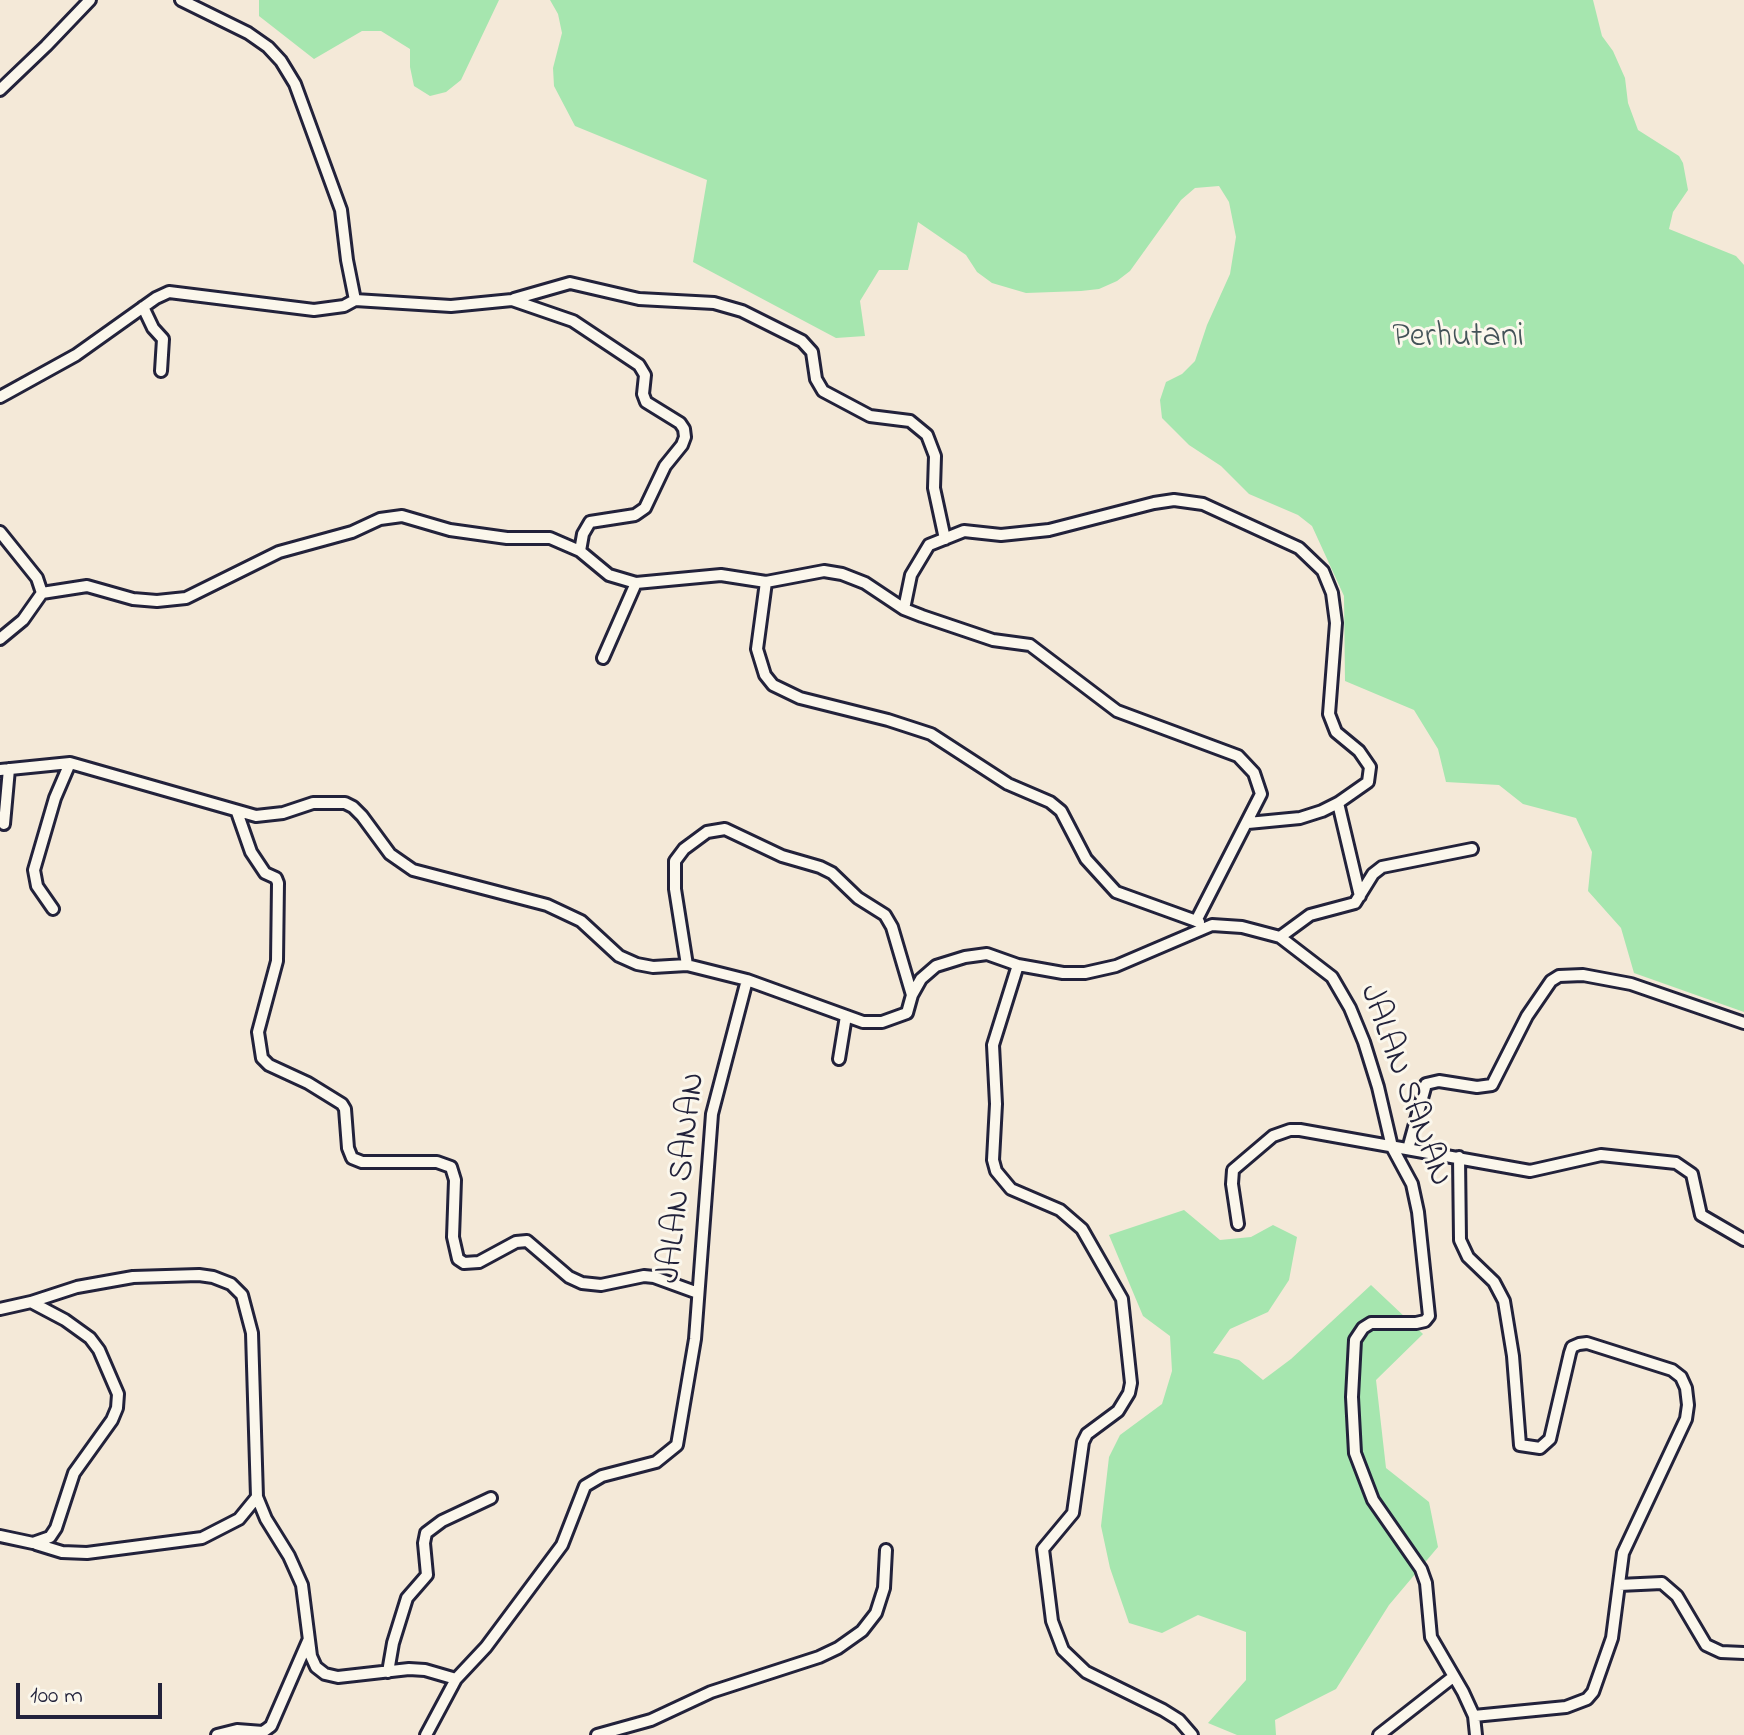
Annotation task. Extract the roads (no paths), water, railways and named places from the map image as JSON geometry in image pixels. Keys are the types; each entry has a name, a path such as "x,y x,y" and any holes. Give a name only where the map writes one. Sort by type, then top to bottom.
{"street":[{"path":"0,90 90,0"},
{"path":"181,0 248,33 268,47 295,84 341,210 355,300"},
{"path":"0,397 76,355 164,293 175,291 234,302 314,310 344,306 355,300 451,306 512,300 562,285 579,284 639,299 683,300 731,307 802,341 812,352 816,379 823,391 870,416 910,421 927,435 935,456 934,488 945,539"},
{"path":"512,300 573,321 639,365 645,375 643,394 646,402 680,423 684,429 682,445 665,466 645,508 635,515 590,522 583,534 580,551"},
{"path":"143,307 153,328 163,339 161,371"},
{"path":"904,609 911,575 929,545 964,531 1001,535 1049,530 1174,500 1203,504 1299,548 1323,571 1332,593 1336,623 1329,705 1332,725 1359,751 1370,767 1368,782 1338,803 1300,818 1248,823"},
{"path":"0,639 23,620 42,593 87,586 133,599 157,601 186,598 279,552 352,532 389,517 402,516 450,530 507,538 550,538 580,551 609,575 636,583 721,575 766,582 832,571 865,583 904,609 993,640 1030,645 1117,711 1238,756 1254,773 1261,794 1196,921"},
{"path":"0,532 37,578 42,593"},
{"path":"766,582 757,649 765,675 783,693 931,734 1008,784 1050,802 1061,811 1086,859 1116,892 1212,925"},
{"path":"603,658 610,636 623,616 636,583"},
{"path":"53,909 37,886 34,870 55,798 70,763"},
{"path":"4,824 4,770 70,763 237,812 268,816 313,803 345,803 362,816 390,854 413,870 547,905 581,921 628,961 653,967 687,965 747,980"},
{"path":"1338,803 1360,896"},
{"path":"237,812 251,852 265,873 276,878 278,883 277,961 258,1032 262,1058 269,1065 308,1083 342,1104 348,1120 348,1148 352,1158 362,1162 437,1162 451,1167 455,1180 453,1237 458,1259 464,1263 479,1262 516,1242 527,1241 569,1277 582,1283 601,1285 644,1276 698,1293"},
{"path":"687,965 675,889 675,861 684,849 707,832 725,829 782,856 832,873 858,898 885,915 892,927 912,995"},
{"path":"1280,937 1310,915 1355,903 1373,874 1382,867 1472,849"},
{"name":"JALAN SANAN","path":"426,1735 456,1679 486,1647 562,1545 585,1486 602,1476 656,1462 677,1445 695,1339 712,1114 747,980 872,1023 897,1019 907,1013 921,979 936,966 965,957 987,954 1018,965 1063,973 1101,970 1212,925 1242,927 1280,937 1332,977 1364,1042 1392,1147 1412,1184 1429,1316 1425,1321 1416,1323 1371,1323 1355,1340 1352,1382 1355,1453 1373,1500 1421,1569 1426,1583 1431,1637 1463,1692 1474,1716 1476,1735"},
{"path":"1018,965 993,1045 996,1104 993,1160 996,1171 1011,1189 1060,1210 1082,1229 1122,1299 1131,1383 1118,1411 1087,1434 1083,1442 1073,1513 1043,1549 1052,1621 1063,1650 1086,1672 1163,1710 1179,1720 1192,1735"},
{"path":"1408,1149 1426,1084 1439,1081 1477,1087 1492,1085 1527,1016 1551,981 1559,976 1583,975 1631,984 1744,1023"},
{"path":"839,1059 846,1016"},
{"path":"1238,1224 1233,1170 1273,1136 1300,1130 1530,1171 1601,1155 1676,1163 1692,1174 1701,1215 1744,1240"},
{"path":"1459,1157 1460,1240 1468,1257 1494,1282 1504,1301 1513,1356 1520,1445 1540,1448 1550,1439 1570,1353 1572,1347 1579,1344 1587,1343 1672,1370 1681,1377 1688,1405 1686,1419 1623,1553 1612,1638 1593,1692 1587,1699 1566,1707 1474,1716"},
{"path":"0,1309 77,1287 133,1277 199,1275 231,1284 242,1295 252,1333 257,1497 302,1585 308,1640 316,1667 330,1676 425,1670 456,1679"},
{"path":"31,1302 90,1338 116,1387 117,1408 112,1420 74,1473 56,1528 50,1537 33,1543"},
{"path":"0,1536 62,1552 87,1553 202,1538 239,1519 257,1497"},
{"path":"388,1672 407,1598 427,1575 426,1533 442,1521 491,1498"},
{"path":"597,1735 651,1720 711,1692 838,1648 862,1631 876,1613 884,1588 886,1550"},
{"path":"1619,1585 1662,1583 1677,1596 1706,1645 1721,1652 1744,1653"},
{"path":"217,1735 237,1730 263,1732 271,1726 308,1640"},
{"path":"1379,1735 1453,1677"}],"park label":[{"name":"Perhutani","path":"1458,339"}]}
